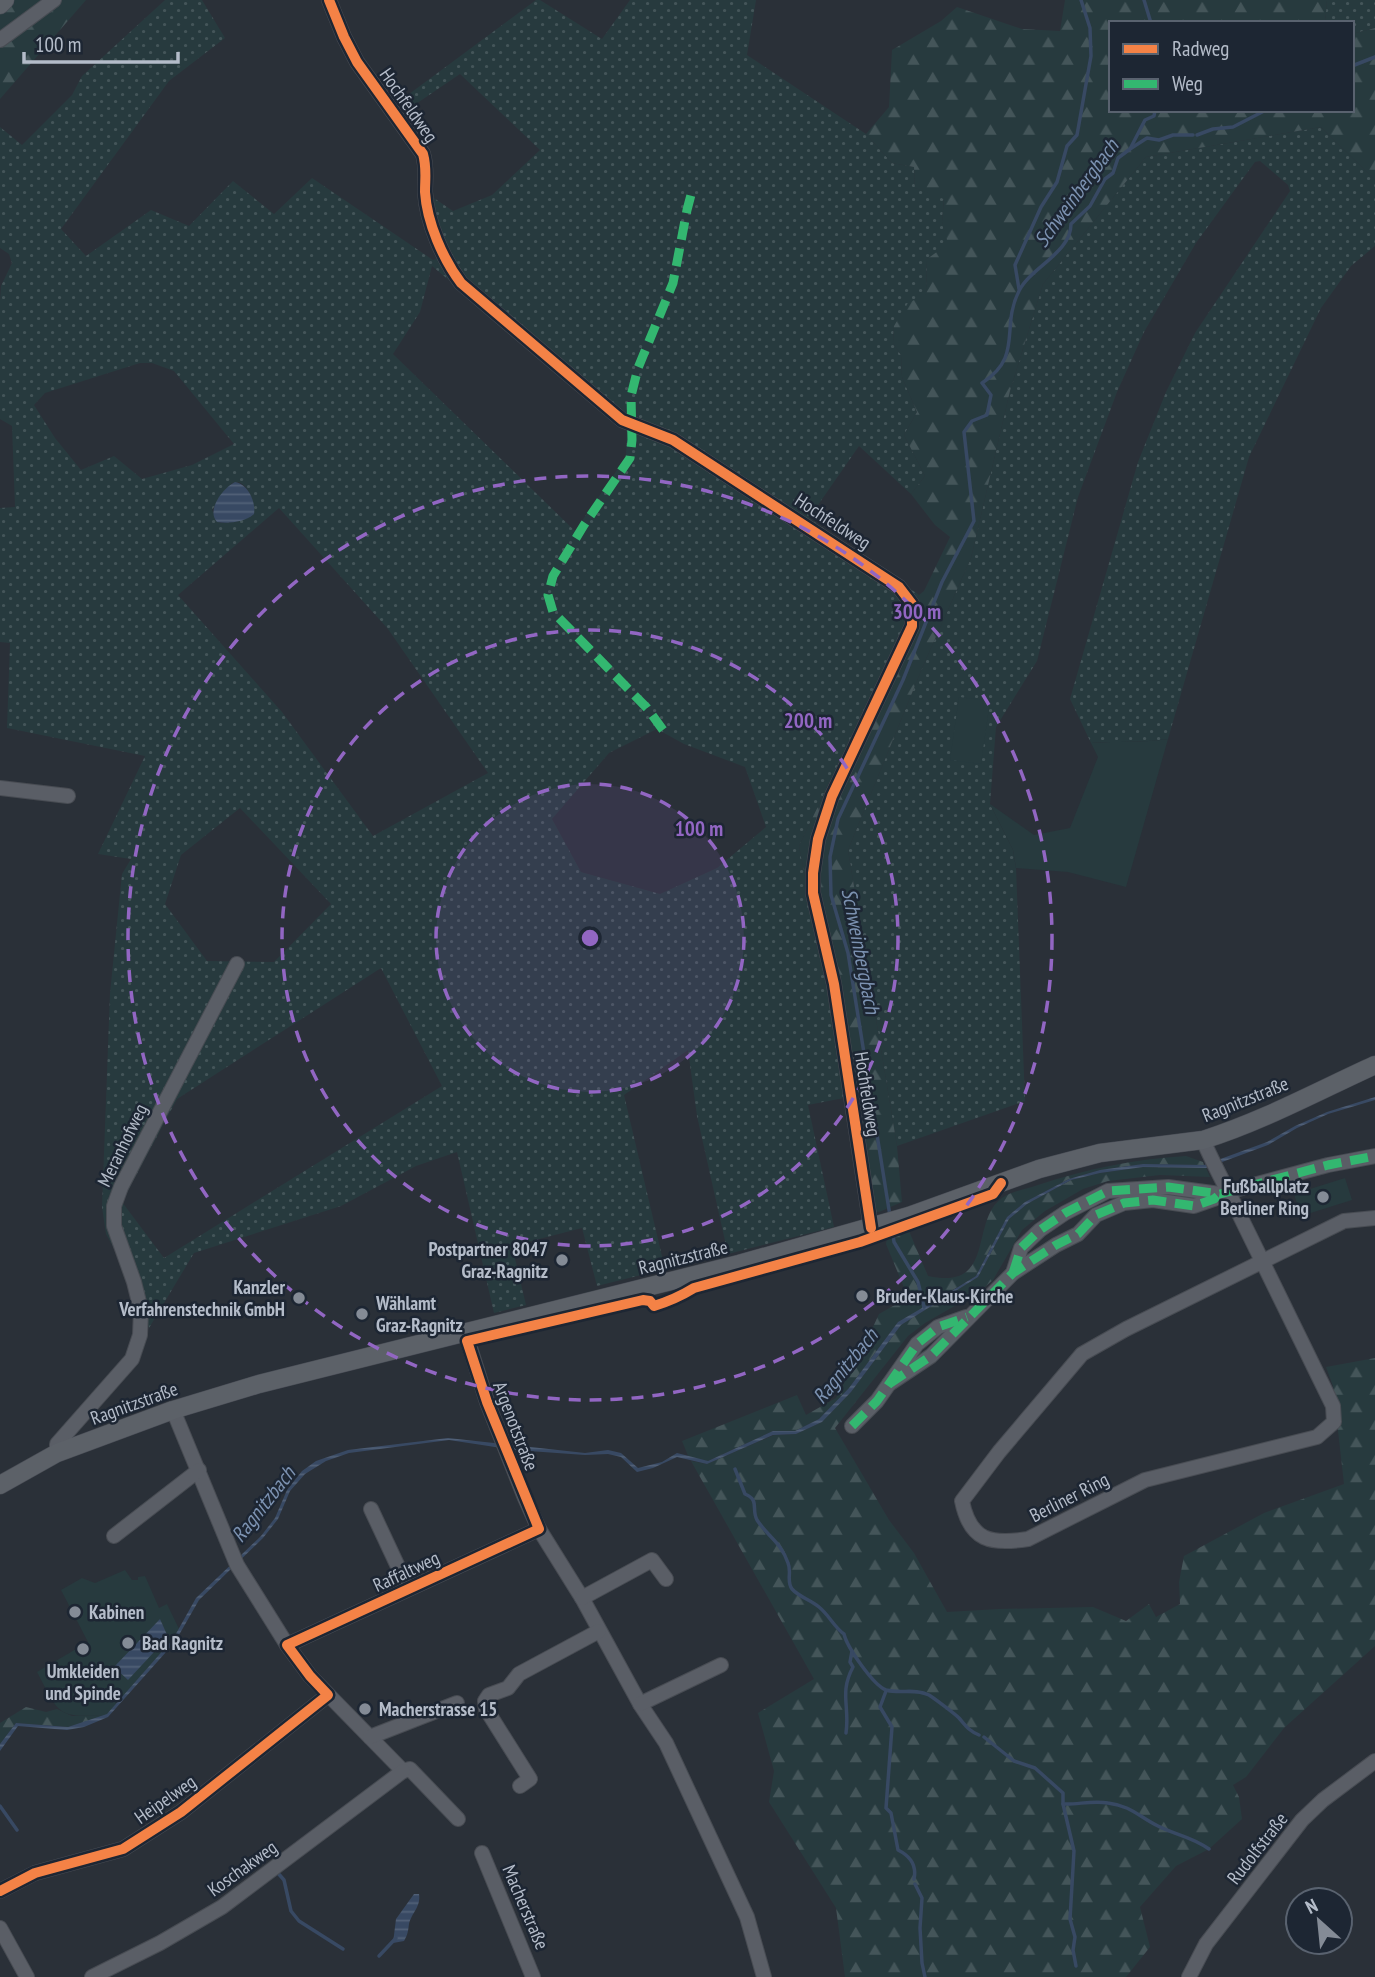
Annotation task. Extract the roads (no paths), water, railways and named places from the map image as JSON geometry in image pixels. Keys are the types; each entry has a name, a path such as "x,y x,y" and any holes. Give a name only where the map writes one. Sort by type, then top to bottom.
{"main road":[{"path":"0,5 5,0"},
{"name":"Ragnitzstraße","path":"0,1485 57,1453 173,1410 259,1384 671,1282 877,1226 1039,1169 1100,1153 1203,1140 1249,1124 1375,1065"}],"street":[{"path":"0,40 54,0"},
{"name":"Hochfeldweg","path":"331,1 344,37 357,62 423,154 427,169 425,193 430,216 450,268 461,283 622,420 673,440 736,479 899,587 912,604 912,626 832,796 818,839 813,873 813,893 834,984 877,1226"},
{"path":"0,788 68,796"},
{"name":"Meranhofweg","path":"57,1453 57,1444 132,1359 140,1335 141,1310 114,1226 114,1206 121,1187 237,964"},
{"name":"Berliner Ring","path":"1203,1140 1219,1174 1224,1193 1262,1260 1333,1406 1334,1422 1317,1437 1145,1480 1028,1539 983,1539 974,1531 965,1516 962,1501 999,1452 1082,1354 1104,1340 1262,1260 1344,1221 1375,1218"},
{"path":"852,1426 877,1401 889,1384 931,1356 1013,1273 1078,1234 1096,1215 1124,1203 1153,1200 1194,1206 1224,1193 1328,1165 1375,1156"},
{"path":"1013,1273 1021,1248 1040,1230 1065,1213 1108,1191 1168,1187 1224,1193"},
{"name":"Argenotstraße","path":"465,1332 487,1402 539,1529 582,1598 640,1704 666,1742 747,1917 764,1977"},
{"path":"173,1410 235,1558 287,1645 328,1695 403,1771 411,1769 458,1819"},
{"path":"114,1536 199,1470"},
{"name":"Raffaltweg","path":"371,1509 408,1588"},
{"name":"Raffaltweg","path":"287,1645 539,1529"},
{"path":"582,1598 652,1560 666,1579"},
{"path":"520,1786 530,1779 486,1709 485,1701 489,1695 508,1688 519,1674 599,1631"},
{"path":"640,1704 721,1665"},
{"name":"Heipelweg","path":"0,1891 35,1873 123,1849 181,1813 328,1695"},
{"path":"370,1737 457,1703"},
{"name":"Rudolfstraße","path":"1189,1977 1206,1944 1303,1820 1323,1800 1375,1761"},
{"name":"Koschakweg","path":"92,1977 160,1943 222,1907 403,1771"},
{"name":"Macherstraße","path":"482,1853 533,1977"},
{"path":"0,1928 27,1977"}],"water":[{"path":"235,482 244,486 250,494 254,514 236,522 217,522 213,512 217,500"},
{"name":"Ragnitzbach","path":"1375,1097 1375,1100 1328,1114 1268,1145 1206,1168 1143,1167 1100,1173 1071,1180 1027,1204 1009,1219 978,1277 901,1325 851,1392 822,1422 796,1434 773,1435 707,1464 677,1457 637,1472 621,1457 608,1454 515,1450 449,1440 349,1453 326,1461 305,1474 290,1491 278,1519 263,1538 199,1600 175,1642 108,1717 84,1727 67,1730 18,1726 0,1751 0,1744 16,1723 68,1727 107,1714 173,1639 196,1598 261,1536 275,1518 287,1490 302,1471 316,1461 348,1450 448,1438 585,1453 608,1450 621,1453 638,1468 662,1462 677,1453 708,1461 773,1431 795,1431 819,1419 849,1388 898,1322 922,1308 922,1304 927,1306 976,1276 1007,1217 1025,1202 1069,1179 1100,1170 1143,1164 1204,1165 1267,1142 1327,1112"},
{"path":"160,1619 168,1637 128,1680 114,1667"},
{"path":"414,1894 419,1894 419,1902 404,1941 393,1943 396,1919"}],"waterway":[{"path":"1019,289 1015,265 1041,207 1057,182 1067,146 1077,135 1091,56 1090,28 1081,0"},
{"name":"Schweinbergbach","path":"1144,0 1150,21"},
{"path":"1354,65 1375,57"},
{"name":"Schweinbergbach","path":"890,1216 848,953 831,895 830,857 838,819 903,680 942,582 974,521 964,432 972,421 987,415 991,395 982,383 995,373 1003,362 1019,291 1032,274 1065,243 1071,224 1090,206 1105,179 1113,173 1118,158 1130,149 1145,120 1154,116 1155,112"},
{"path":"1197,135 1213,129 1233,127 1262,112"},
{"path":"1130,149 1147,138 1159,140 1173,135 1193,135"},
{"name":"Schweinbergbach","path":"892,1227 894,1242 918,1282 924,1307"},
{"path":"735,1469 745,1494 754,1502 757,1520 785,1556 792,1589 819,1607 844,1634 855,1656 874,1681 886,1690 929,1695 979,1735"},
{"path":"846,1733 846,1692 853,1667 850,1662 852,1651"},
{"path":"886,1691 880,1707 892,1727 886,1808 891,1813 898,1850 906,1855 913,1865 914,1879"},
{"path":"984,1737 1014,1761 1035,1768 1063,1793 1063,1804 1116,1804 1209,1849"},
{"path":"1063,1804 1074,1851 1070,1919 1075,1937 1073,1950 1076,1966"},
{"path":"0,1806 17,1830"},
{"path":"277,1872 284,1880 291,1911 299,1921 343,1949"},
{"path":"915,1884 922,1898 920,1928 925,1977"},
{"path":"379,1956 396,1938"}],"place":[{"name":"Fußballplatz Berliner Ring","path":"1323,1197"},
{"name":"Postpartner 8047 Graz-Ragnitz","path":"562,1260"},
{"name":"Bruder-Klaus-Kirche","path":"862,1296"},
{"name":"Kanzler Verfahrenstechnik GmbH","path":"299,1298"},
{"name":"Wählamt Graz-Ragnitz","path":"362,1314"},
{"name":"Kabinen","path":"75,1612"},
{"name":"Bad Ragnitz","path":"128,1643"},
{"name":"Umkleiden und Spinde","path":"83,1649"},
{"name":"Macherstrasse 15","path":"365,1709"}]}
